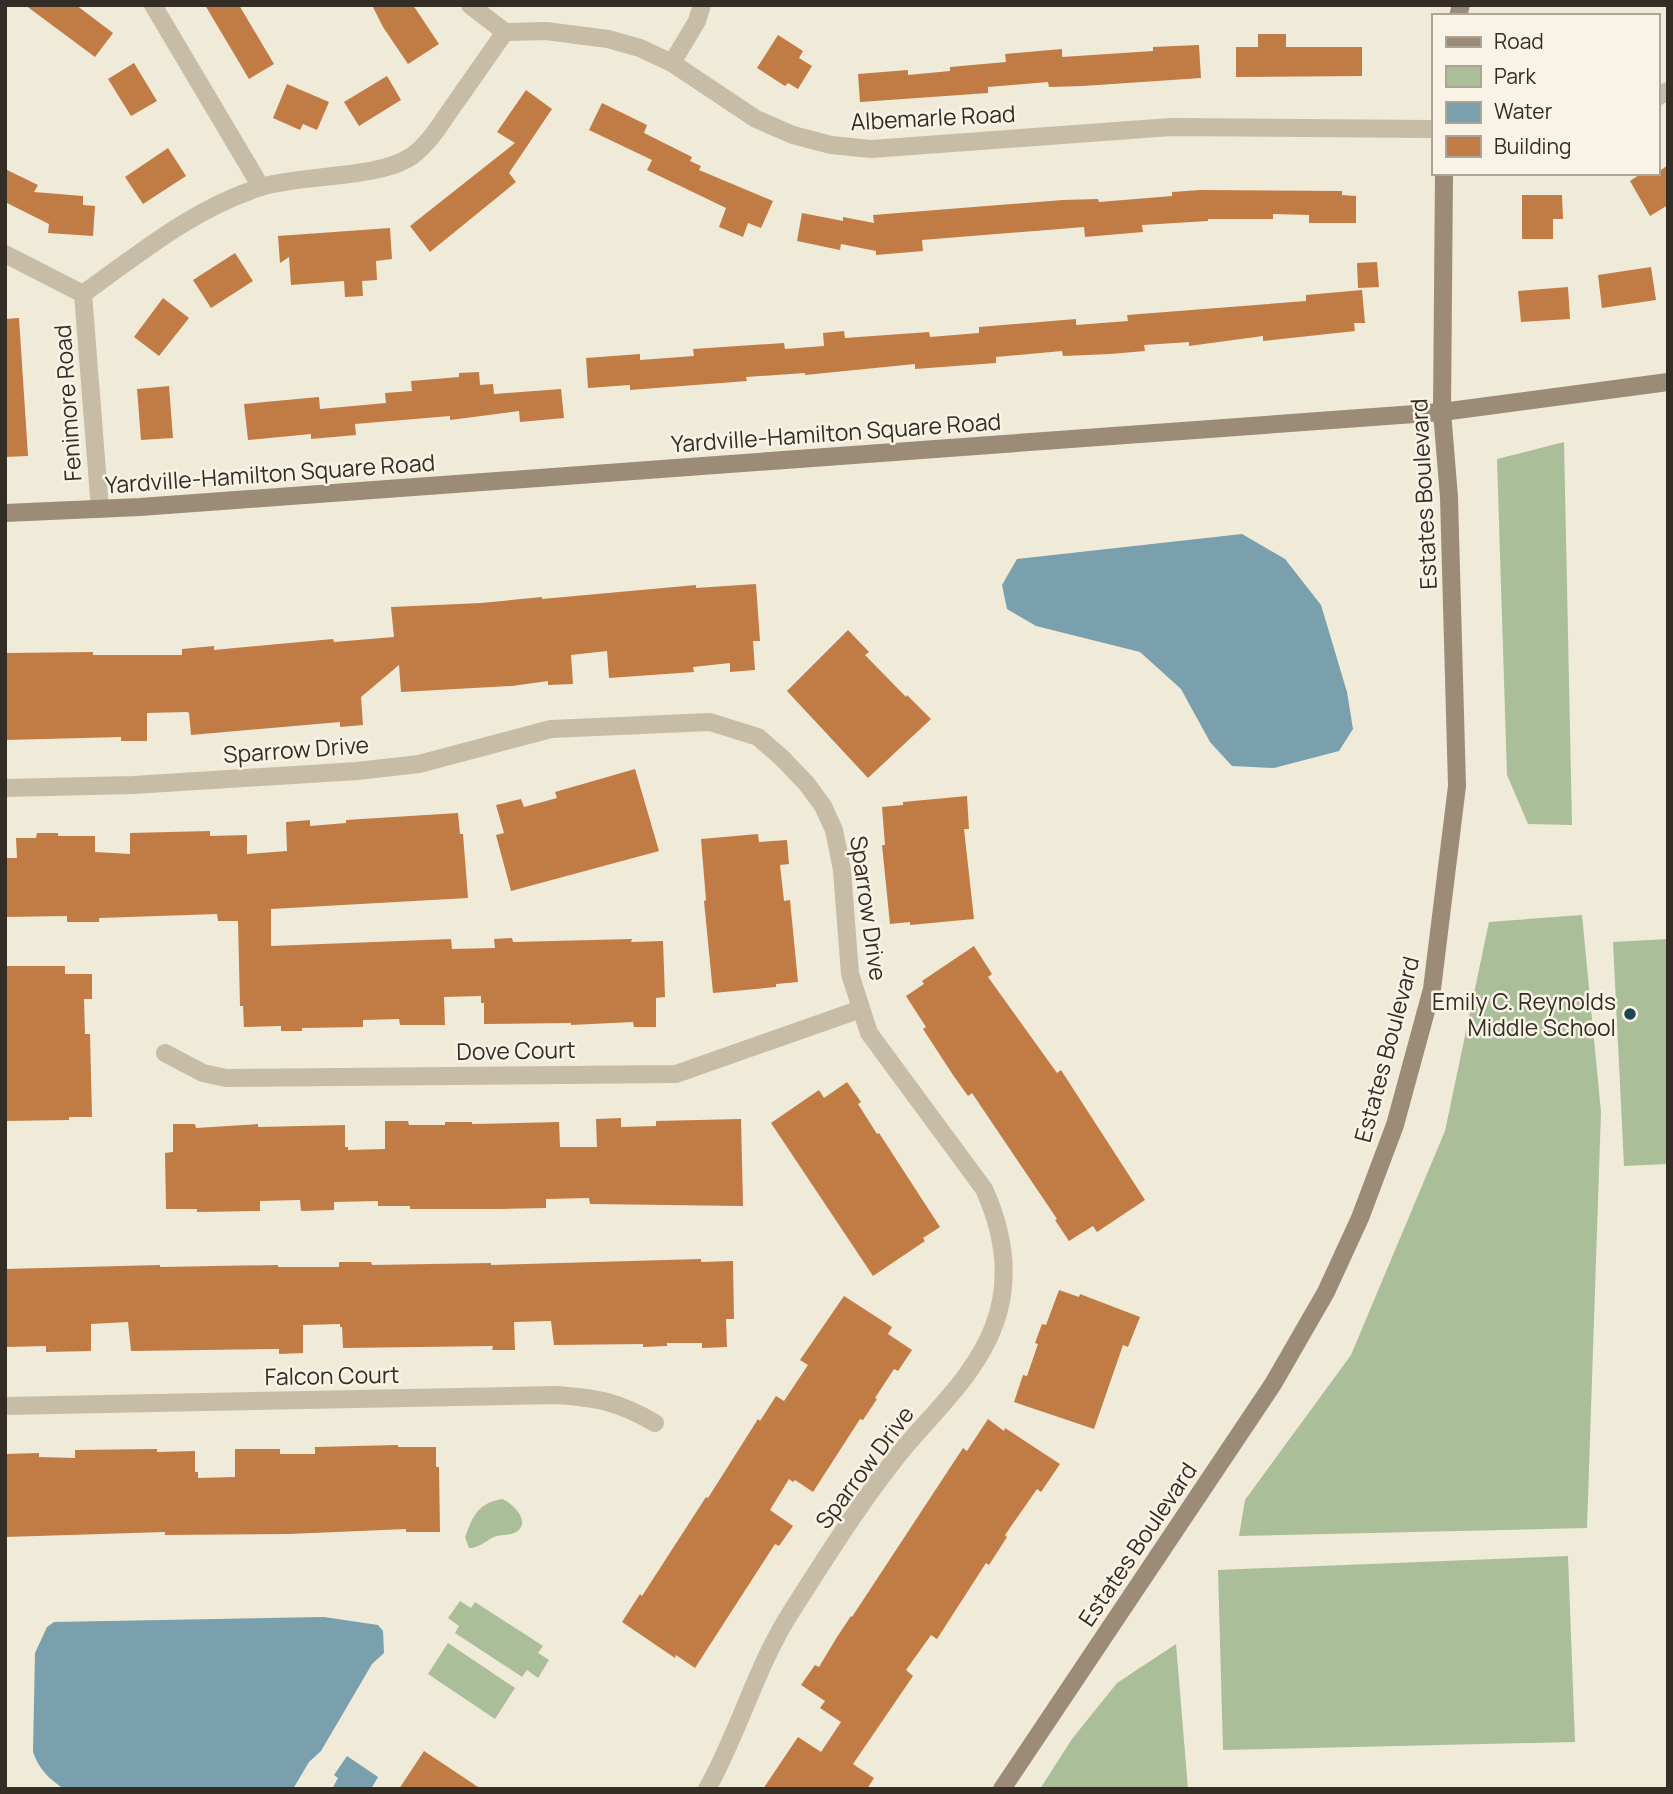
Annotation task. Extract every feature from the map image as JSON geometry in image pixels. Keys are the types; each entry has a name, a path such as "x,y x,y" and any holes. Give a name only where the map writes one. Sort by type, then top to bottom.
{"street":[{"path":"153,5 261,187"},
{"path":"5,254 83,294 183,222 221,202 261,187 294,179 389,167 410,157 427,143 505,32 470,5"},
{"path":"672,63 697,21 702,5"},
{"name":"Albemarle Road","path":"505,32 545,31 608,39 640,48 672,63 756,119 793,135 831,145 871,149 1171,127 1432,129"},
{"name":"Estates Boulevard","path":"1002,1789 1273,1384 1326,1292 1360,1218 1395,1125 1432,989 1457,786 1449,497 1442,412 1444,175"},
{"name":"Fenimore Road","path":"83,294 100,509"},
{"name":"Yardville-Hamilton Square Road","path":"5,513 100,509 1442,412 1668,382"},
{"name":"Sparrow Drive","path":"5,788 133,785 357,771 419,764 551,729 710,722 758,737 806,783 823,806 834,830 842,870 850,974 861,1009 870,1033 985,1189 1002,1241 1003,1290 996,1321 983,1352 964,1380 881,1477 789,1615 708,1789"},
{"name":"Dove Court","path":"165,1053 203,1073 226,1078 676,1074 861,1009"},
{"name":"Falcon Court","path":"5,1406 557,1395 597,1398 628,1408 655,1423"}],"green space":[{"path":"1564,442 1572,825 1528,824 1507,775 1497,459"},
{"path":"1582,915 1601,1112 1587,1528 1239,1536 1245,1500 1351,1355 1445,1131 1489,922"},
{"path":"1668,939 1668,1164 1624,1166 1613,942"},
{"path":"502,1499 519,1513 522,1518 520,1528 516,1532 497,1536 479,1546 469,1548 465,1537 474,1517 482,1507"},
{"path":"1568,1556 1575,1742 1223,1750 1218,1570"},
{"path":"460,1601 471,1608 475,1602 543,1646 538,1653 549,1660 538,1678 527,1670 522,1677 455,1633 459,1626 448,1618"},
{"path":"448,1643 515,1688 495,1719 428,1674"},
{"path":"1176,1644 1188,1789 1040,1789 1072,1739 1117,1683"}],"water":[{"path":"1242,534 1285,559 1321,605 1347,692 1353,729 1339,751 1274,768 1232,766 1210,742 1181,689 1140,652 1036,626 1007,609 1002,585 1017,559"},
{"path":"324,1617 378,1625 383,1631 384,1653 372,1664 321,1751 309,1762 293,1789 64,1789 38,1764 33,1752 35,1653 47,1627 54,1622"},
{"path":"347,1756 378,1777 371,1789 332,1789 338,1778 334,1775"}],"building":[{"path":"25,5 76,5 113,33 95,57"},
{"path":"205,5 239,5 274,64 249,79"},
{"path":"372,5 413,5 439,44 408,64"},
{"path":"1258,34 1286,34 1286,47 1362,47 1362,76 1236,77 1236,47 1258,47"},
{"path":"778,35 803,51 799,58 812,66 798,89 788,83 785,86 757,68"},
{"path":"1199,45 1201,78 1049,87 1048,82 988,87 988,93 860,102 858,74 908,70 908,75 950,71 950,67 1006,62 1005,54 1062,49 1062,57"},
{"path":"134,63 157,101 131,116 108,79"},
{"path":"387,76 401,100 359,126 344,102"},
{"path":"287,84 329,102 317,130 303,124 300,130 273,118"},
{"path":"526,90 552,109 509,173 516,182 430,252 410,226 515,143 497,132"},
{"path":"602,103 647,125 644,133 692,157 690,161 701,166 699,170 773,201 761,228 748,223 743,237 719,227 726,208 647,170 652,160 589,130"},
{"path":"168,148 186,176 143,204 125,177"},
{"path":"1668,165 1668,205 1650,216 1630,181 1639,175 1659,175 1659,172"},
{"path":"5,169 38,185 34,192 83,196 83,205 95,206 93,236 48,233 49,224 5,202"},
{"path":"1342,191 1342,195 1356,196 1356,223 1309,223 1309,215 1273,214 1273,219 1208,219 1142,225 1143,232 1085,237 1084,227 922,240 923,251 876,255 876,251 841,244 840,250 797,241 802,213 843,221 843,217 874,223 873,215 1063,200 1098,199 1099,202 1172,196 1172,192"},
{"path":"1522,195 1562,195 1563,219 1553,219 1553,239 1522,239"},
{"path":"390,228 392,259 376,261 377,280 362,281 363,296 345,297 344,281 291,285 289,257 280,263 278,236"},
{"path":"235,253 253,281 211,308 193,280"},
{"path":"1377,262 1379,287 1358,288 1357,263"},
{"path":"1651,267 1656,300 1602,308 1598,275"},
{"path":"1568,287 1570,319 1521,322 1518,291"},
{"path":"1362,290 1365,323 1354,323 1355,331 1263,341 1263,336 1189,346 1189,342 1144,345 1145,351 1110,354 1063,356 1062,351 996,357 996,363 915,369 915,364 805,375 746,377 747,381 630,390 630,385 588,388 586,358 640,354 640,360 694,356 693,349 784,343 785,349 824,346 823,333 844,331 845,338 929,332 930,337 979,333 979,327 1076,319 1076,325 1128,321 1127,315 1306,301 1306,295"},
{"path":"163,298 189,318 159,356 134,337"},
{"path":"19,318 28,456 5,457 5,319"},
{"path":"479,372 480,385 493,384 494,394 561,389 564,418 520,422 519,411 450,420 450,416 355,424 356,435 311,439 311,434 248,440 244,404 319,397 320,409 386,403 385,393 412,391 411,381 459,377 459,373"},
{"path":"169,386 173,438 141,440 137,389"},
{"path":"756,584 760,641 753,641 755,670 730,672 730,663 693,667 694,672 609,678 607,651 571,655 573,684 548,685 548,681 512,686 401,692 399,665 361,697 363,725 340,727 340,722 191,735 187,712 147,713 147,741 121,741 121,737 5,740 5,653 182,655 182,649 214,646 214,650 333,639 334,642 394,637 391,607 542,599 696,585 696,588"},
{"path":"848,630 869,652 865,655 931,719 868,778 787,691"},
{"path":"635,769 659,851 511,891 496,835 504,833 496,805 521,799 524,807 557,798 555,792"},
{"path":"967,796 969,829 964,829 974,919 910,925 910,922 890,924 882,845 885,845 882,807 903,805 903,802"},
{"path":"458,813 460,834 463,834 468,898 271,909 271,946 451,939 452,949 495,948 494,939 512,938 513,942 632,939 631,942 663,941 665,997 656,998 656,1027 634,1027 633,1022 571,1025 484,1024 484,1003 481,1003 481,996 444,997 445,1025 400,1025 399,1019 363,1020 363,1027 302,1028 302,1031 281,1031 281,1026 244,1027 243,1006 240,1006 238,921 218,921 217,914 99,918 99,922 67,922 67,916 5,917 5,858 17,858 16,838 36,838 37,833 95,836 95,852 130,854 130,833 210,831 210,836 247,835 247,854 287,851 286,822 310,820 310,826 346,823 346,820"},
{"path":"758,834 759,842 787,840 789,864 780,865 784,901 790,900 798,982 776,984 776,987 713,993 701,839"},
{"path":"974,946 992,974 988,977 1057,1073 1061,1070 1145,1200 1097,1232 1093,1226 1069,1241 972,1093 968,1096 953,1075 923,1029 926,1027 906,996 924,984 922,981"},
{"path":"6,966 65,966 65,974 92,974 92,999 84,999 85,1034 90,1034 92,1117 6,1121"},
{"path":"847,1082 861,1102 858,1104 877,1134 879,1133 940,1227 923,1238 925,1241 873,1276 771,1123 819,1090 824,1098"},
{"path":"621,1118 621,1127 656,1126 656,1121 741,1119 743,1206 590,1204 589,1198 546,1199 546,1208 410,1209 410,1206 378,1206 378,1201 334,1202 334,1210 301,1211 300,1200 260,1201 260,1211 197,1212 197,1209 166,1209 165,1153 173,1152 173,1124 195,1124 196,1128 258,1124 258,1127 345,1125 345,1147 348,1147 348,1150 385,1149 385,1121 408,1121 409,1125 445,1125 445,1122 559,1122 560,1147 597,1147 596,1119"},
{"path":"701,1259 701,1262 733,1261 734,1319 726,1319 727,1347 702,1348 702,1343 667,1343 667,1346 643,1347 643,1344 554,1345 551,1321 514,1322 515,1350 492,1350 493,1346 343,1348 340,1324 303,1325 303,1353 279,1354 279,1349 131,1351 128,1322 91,1324 91,1351 46,1352 46,1346 5,1347 5,1269 160,1265 339,1267 339,1262 371,1262 372,1265 491,1265"},
{"path":"1059,1290 1079,1297 1080,1294 1140,1317 1128,1347 1123,1345 1094,1429 1014,1402 1023,1375 1027,1376 1042,1324 1046,1325"},
{"path":"844,1296 892,1327 888,1334 912,1350 898,1371 894,1369 875,1398 877,1399 863,1420 860,1419 813,1492 789,1479 770,1510 793,1526 779,1546 775,1544 695,1668 676,1655 675,1658 622,1622 706,1497 708,1498 758,1419 760,1421 776,1396 784,1401 808,1365 800,1360"},
{"path":"988,1419 1060,1464 1041,1492 1037,1489 1005,1535 1007,1537 989,1565 986,1563 937,1639 931,1635 906,1670 913,1676 853,1764 874,1778 867,1789 763,1789 798,1737 821,1752 841,1722 820,1708 825,1701 801,1685 815,1665 819,1667 963,1448 967,1451"},
{"path":"315,1447 436,1447 440,1532 406,1532 406,1529 289,1534 165,1535 165,1532 5,1537 5,1454 39,1453 39,1457 75,1458 75,1450 195,1451 195,1472 198,1472 198,1478 235,1477 235,1449 280,1449 280,1454 315,1454"},
{"path":"424,1751 481,1789 399,1789"}],"place":[{"name":"Emily C. Reynolds Middle School","path":"1630,1014"}]}
